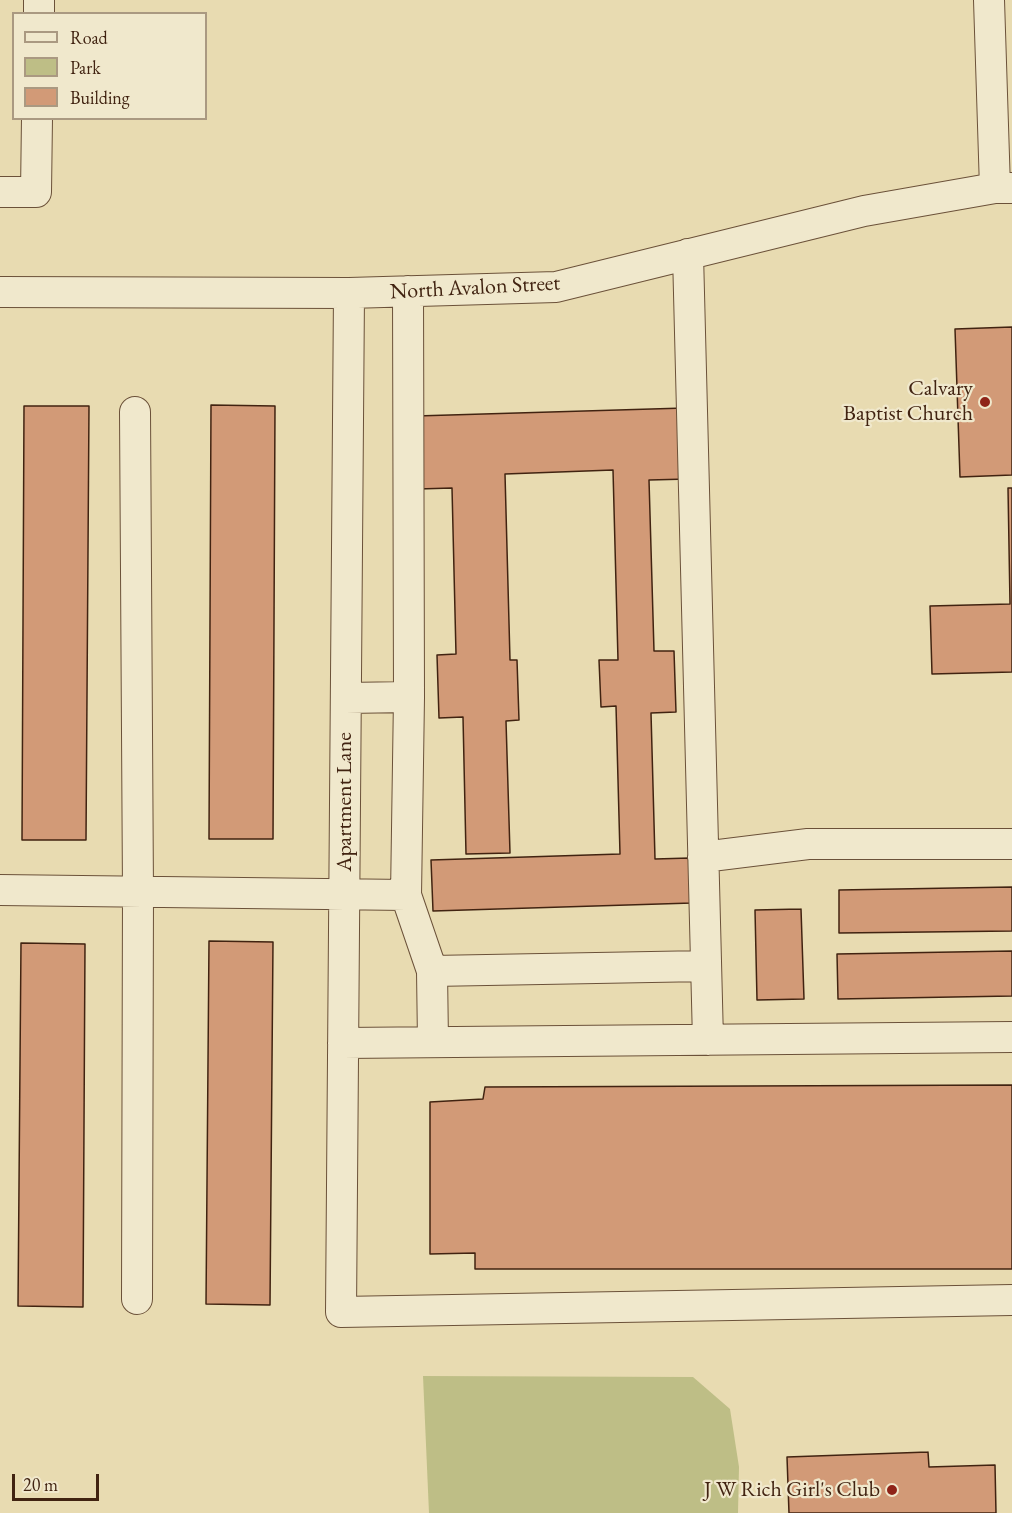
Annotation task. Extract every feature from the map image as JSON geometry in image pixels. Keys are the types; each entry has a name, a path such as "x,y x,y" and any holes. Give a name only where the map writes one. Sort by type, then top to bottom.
{"street":[{"path":"989,0 1004,188"},
{"path":"0,192 36,192 37,120"},
{"name":"North Avalon Street","path":"0,292 349,293 556,287 864,211 1004,188"},
{"path":"688,254 708,1040"},
{"path":"408,291 409,697 406,895 432,971 433,1042"},
{"name":"Apartment Lane","path":"349,293 341,1312 1012,1300"},
{"path":"135,412 138,892 137,1299"},
{"path":"346,698 409,697"},
{"path":"703,857 808,844 1012,844"},
{"path":"0,890 406,895"},
{"path":"432,971 706,966"},
{"path":"343,1043 1012,1037"}],"green space":[{"path":"423,1376 693,1377 730,1409 739,1467 738,1513 429,1513"}],"building":[{"name":"Calvary Baptist Church","path":"1012,327 1012,475 960,477 955,329"},
{"path":"211,405 275,406 273,839 209,839"},
{"path":"24,406 89,406 86,840 22,840"},
{"path":"685,408 688,479 649,480 654,651 674,651 676,712 651,713 655,859 690,858 692,903 433,911 431,860 620,854 616,706 601,707 599,660 618,660 613,470 505,474 510,660 517,660 519,720 506,721 510,853 466,854 463,717 439,718 437,655 456,654 452,488 418,489 416,416"},
{"path":"1008,488 1012,488 1012,672 932,674 930,606 1010,604"},
{"path":"1012,887 1012,931 839,933 839,890"},
{"path":"801,909 804,999 757,1000 755,910"},
{"path":"209,941 273,942 270,1305 206,1304"},
{"path":"21,943 85,944 83,1307 18,1306"},
{"path":"1012,951 1012,996 838,999 837,954"},
{"path":"1012,1085 1012,1269 475,1269 475,1253 430,1254 430,1102 483,1099 485,1087"},
{"name":"J W Rich Girl's Club","path":"928,1452 929,1467 995,1465 996,1513 789,1513 787,1457"}],"place":[{"name":"Calvary Baptist Church","path":"985,402"},
{"name":"J W Rich Girl's Club","path":"892,1490"}]}
